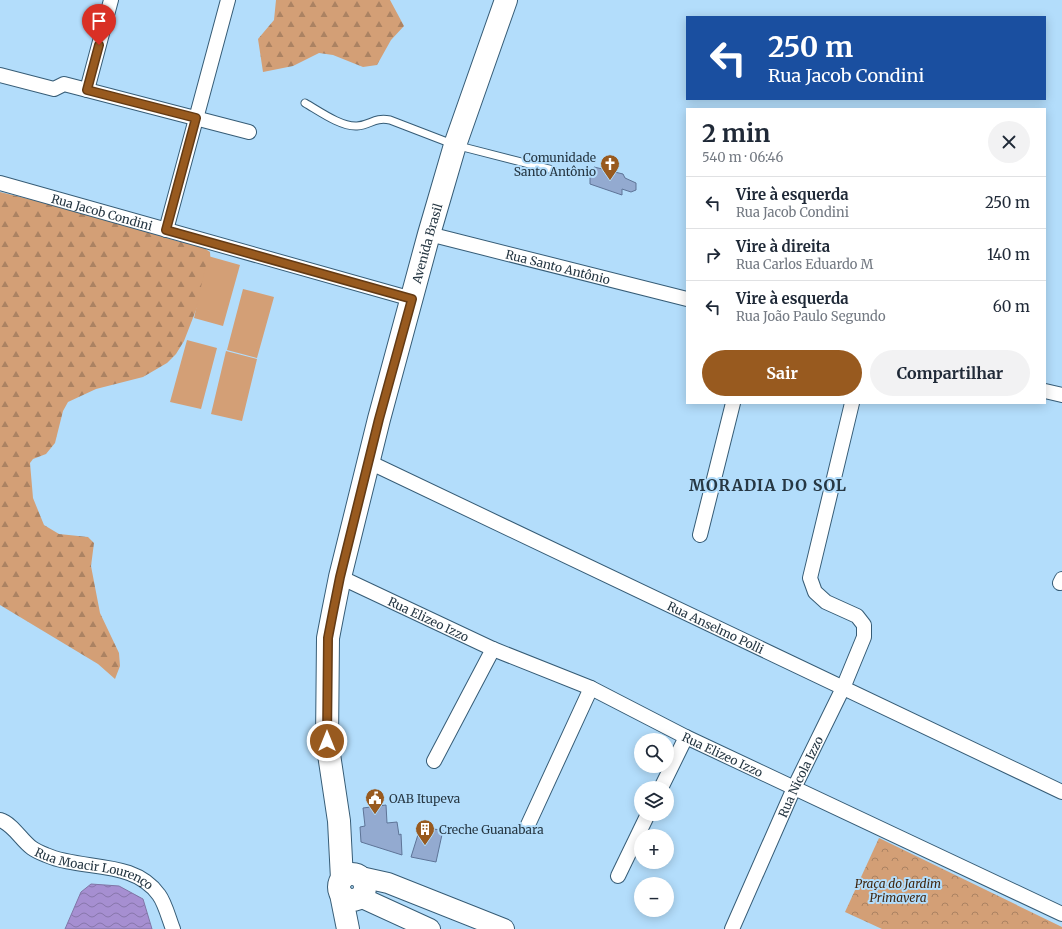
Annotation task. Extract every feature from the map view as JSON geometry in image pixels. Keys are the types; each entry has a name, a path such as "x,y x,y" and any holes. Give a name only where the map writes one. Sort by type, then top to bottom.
{"main road":[{"name":"Avenida Brasil","path":"355,929 354,887 339,822 327,741 326,692 328,638 340,577 429,234 455,145 506,0"},
{"path":"354,887 388,883 492,927"},
{"name":"Avenida Brasil","path":"348,929 354,887"},
{"path":"354,887 430,929"}],"street":[{"path":"87,90 110,0"},
{"path":"166,230 228,0"},
{"path":"0,75 54,89 64,84 249,132"},
{"name":"Rua Jacob Condini","path":"0,183 412,299"},
{"name":"Rua Santo Antônio","path":"429,234 686,299"},
{"path":"1046,391 1062,395"},
{"path":"700,535 733,404"},
{"name":"Rua Nicola Izzo","path":"732,929 794,788 843,688 864,637 864,625 857,616 826,602 815,592 810,578 852,404"},
{"name":"Rua Anselmo Polli","path":"369,462 1062,792"},
{"name":"Rua Elizeo Izzo","path":"340,577 493,649 591,688 686,737 1062,914"},
{"path":"434,761 493,649"},
{"path":"528,827 591,688"},
{"path":"664,781 686,737"},
{"name":"Rua Moacir Lourenço","path":"0,820 9,824 33,849 47,856 63,861 109,868 139,877 160,895 173,929"},
{"path":"618,876 645,821"}],"lane":[{"path":"305,103 344,125 356,126 368,124 376,119 382,118 455,145 554,170"}],"green space":[{"path":"276,0 390,0 404,26 391,40 377,65 363,67 333,55 319,53 293,66 263,72 258,39 274,20"},
{"path":"0,192 78,211 177,241 201,246 210,252 211,267 203,292 184,341 176,354 167,363 143,377 96,389 68,402 63,411 55,443 46,454 33,459 30,463 33,498 44,525 59,534 88,537 94,543 91,566 100,613 119,653 120,666 115,679 98,664 0,605"},
{"path":"208,256 240,265 223,326 194,318"},
{"path":"243,289 274,297 257,358 227,350"},
{"path":"187,340 217,348 201,409 170,402"},
{"path":"226,351 257,359 242,421 211,414"},
{"name":"Praça do Jardim Primavera","path":"879,838 1062,927 1062,929 882,929 845,912"}],"water":[{"path":"91,884 119,886 143,899 152,929 65,929 81,892"}],"building":[{"name":"Comunidade Santo Antônio","path":"594,167 623,174 625,178 636,183 636,190 631,192 622,189 622,195 590,184 588,173 592,171"},
{"path":"386,805 387,823 397,822 399,835 401,834 402,855 361,842 360,827 365,826 363,808"},
{"name":"Creche Guanabara","path":"421,825 432,829 443,830 436,862 411,857"}],"place":[{"name":"Comunidade Santo Antônio","path":"610,181"},
{"name":"OAB Itupeva","path":"375,815"},
{"name":"Creche Guanabara","path":"425,846"}],"district":[{"name":"MORADIA DO SOL","path":"768,485"}],"route":[{"path":"99,45 87,90 196,118 166,230 412,299 379,419 340,577 328,638 326,692 327,741"}]}
